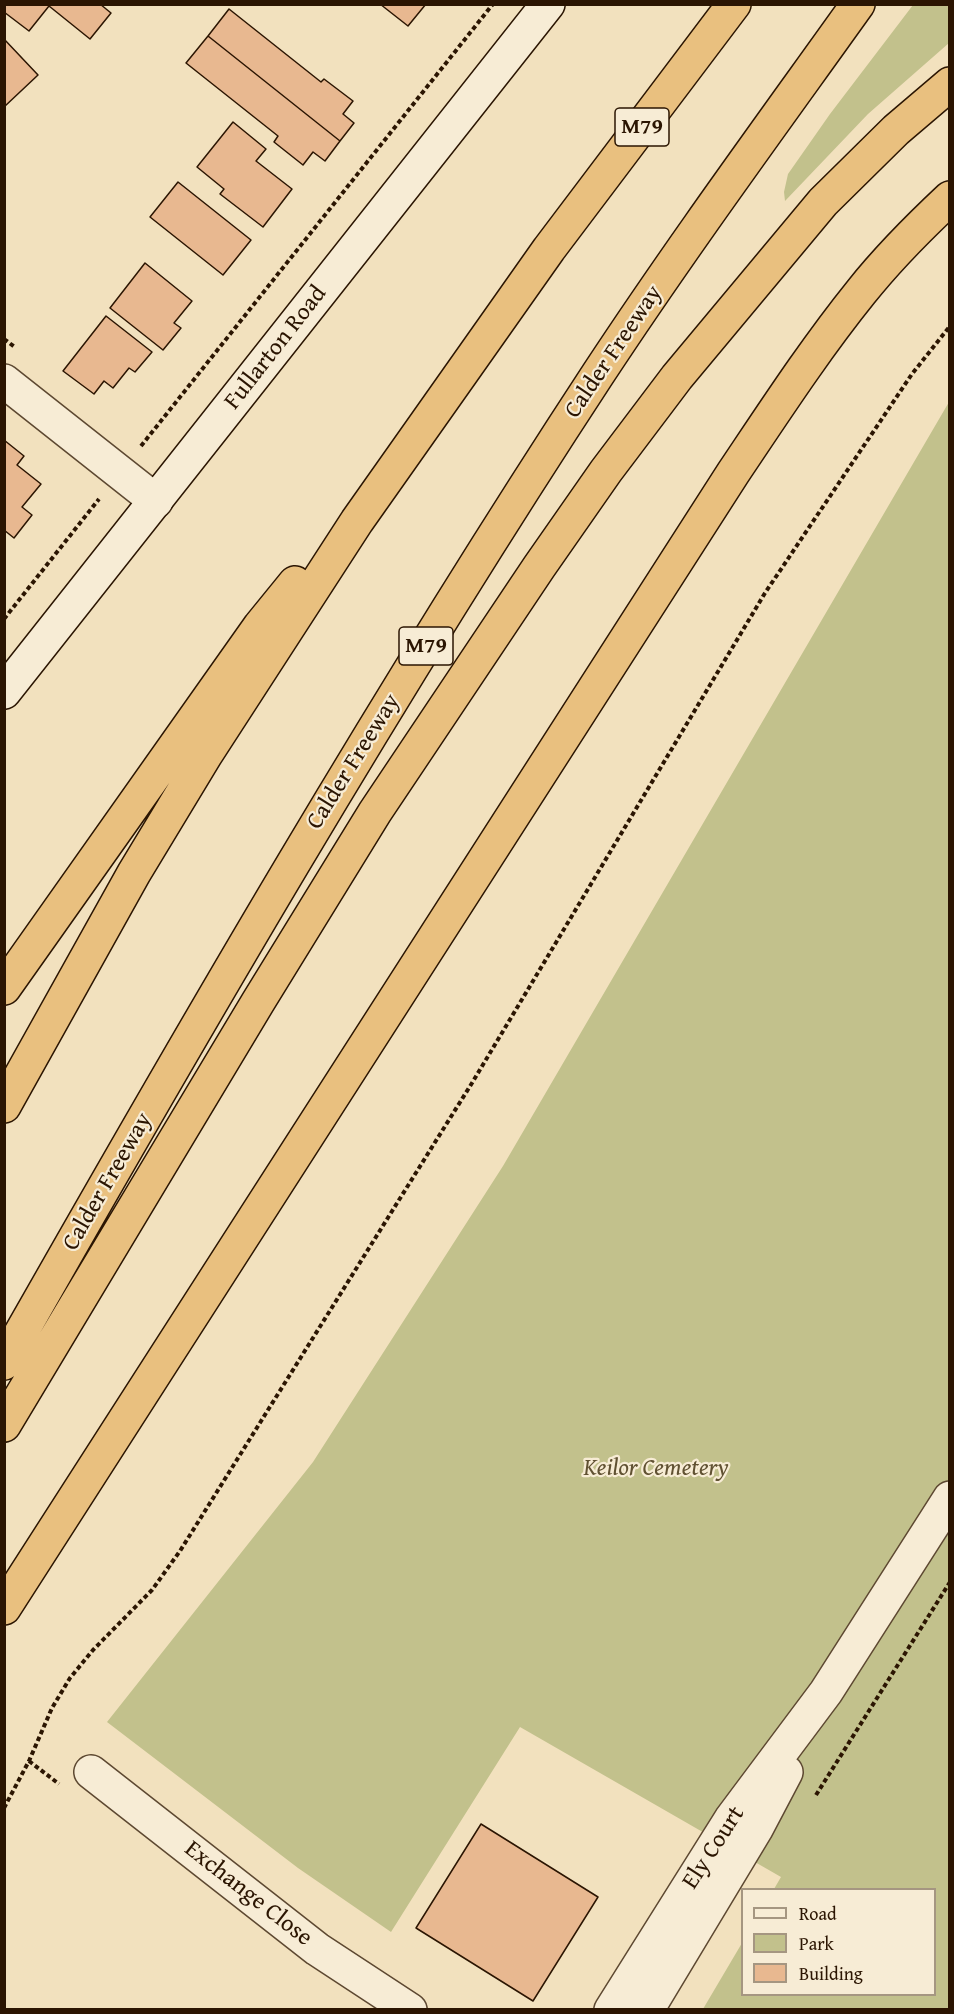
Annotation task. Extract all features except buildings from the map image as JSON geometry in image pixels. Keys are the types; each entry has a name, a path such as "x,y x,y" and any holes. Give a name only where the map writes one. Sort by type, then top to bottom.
{"highway":[{"path":"549,249 716,4"},
{"name":"M79","path":"4,1106 134,873 206,754 357,521 549,249 734,4"},
{"name":"Calder Freeway","path":"4,1363 240,953 344,776 413,665 605,364 723,192 858,4"},
{"path":"4,1425 369,822 539,567 677,377 823,202 896,130 950,84"},
{"path":"4,1608 739,464 796,380 861,291 924,222 950,198"},
{"path":"4,988 260,626 447,392"}],"street":[{"name":"Fullarton Road","path":"4,692 548,4"},
{"path":"4,381 156,501"},
{"name":"Ely Court","path":"611,2010 730,1819 826,1692 950,1498"},
{"name":"Ely Court","path":"647,2010 756,1829 826,1692"},
{"name":"Exchange Close","path":"91,1772 317,1949 410,2010"}],"path":[{"path":"4,619 493,4"},
{"path":"4,1808 29,1761 51,1708 80,1663 152,1590 180,1551 472,1083 765,593 912,374 950,326"},
{"path":"812,1800 950,1582"},
{"path":"29,1761 62,1786"}],"green space":[{"path":"913,5 949,5 949,43 868,114 785,201 784,192 788,174 830,114"},
{"name":"Keilor Cemetery","path":"949,402 949,2009 703,2009 741,1945 741,1996 936,1996 936,1888 775,1888 781,1877 520,1727 391,1932 298,1868 107,1722 313,1462 503,1166"}]}
